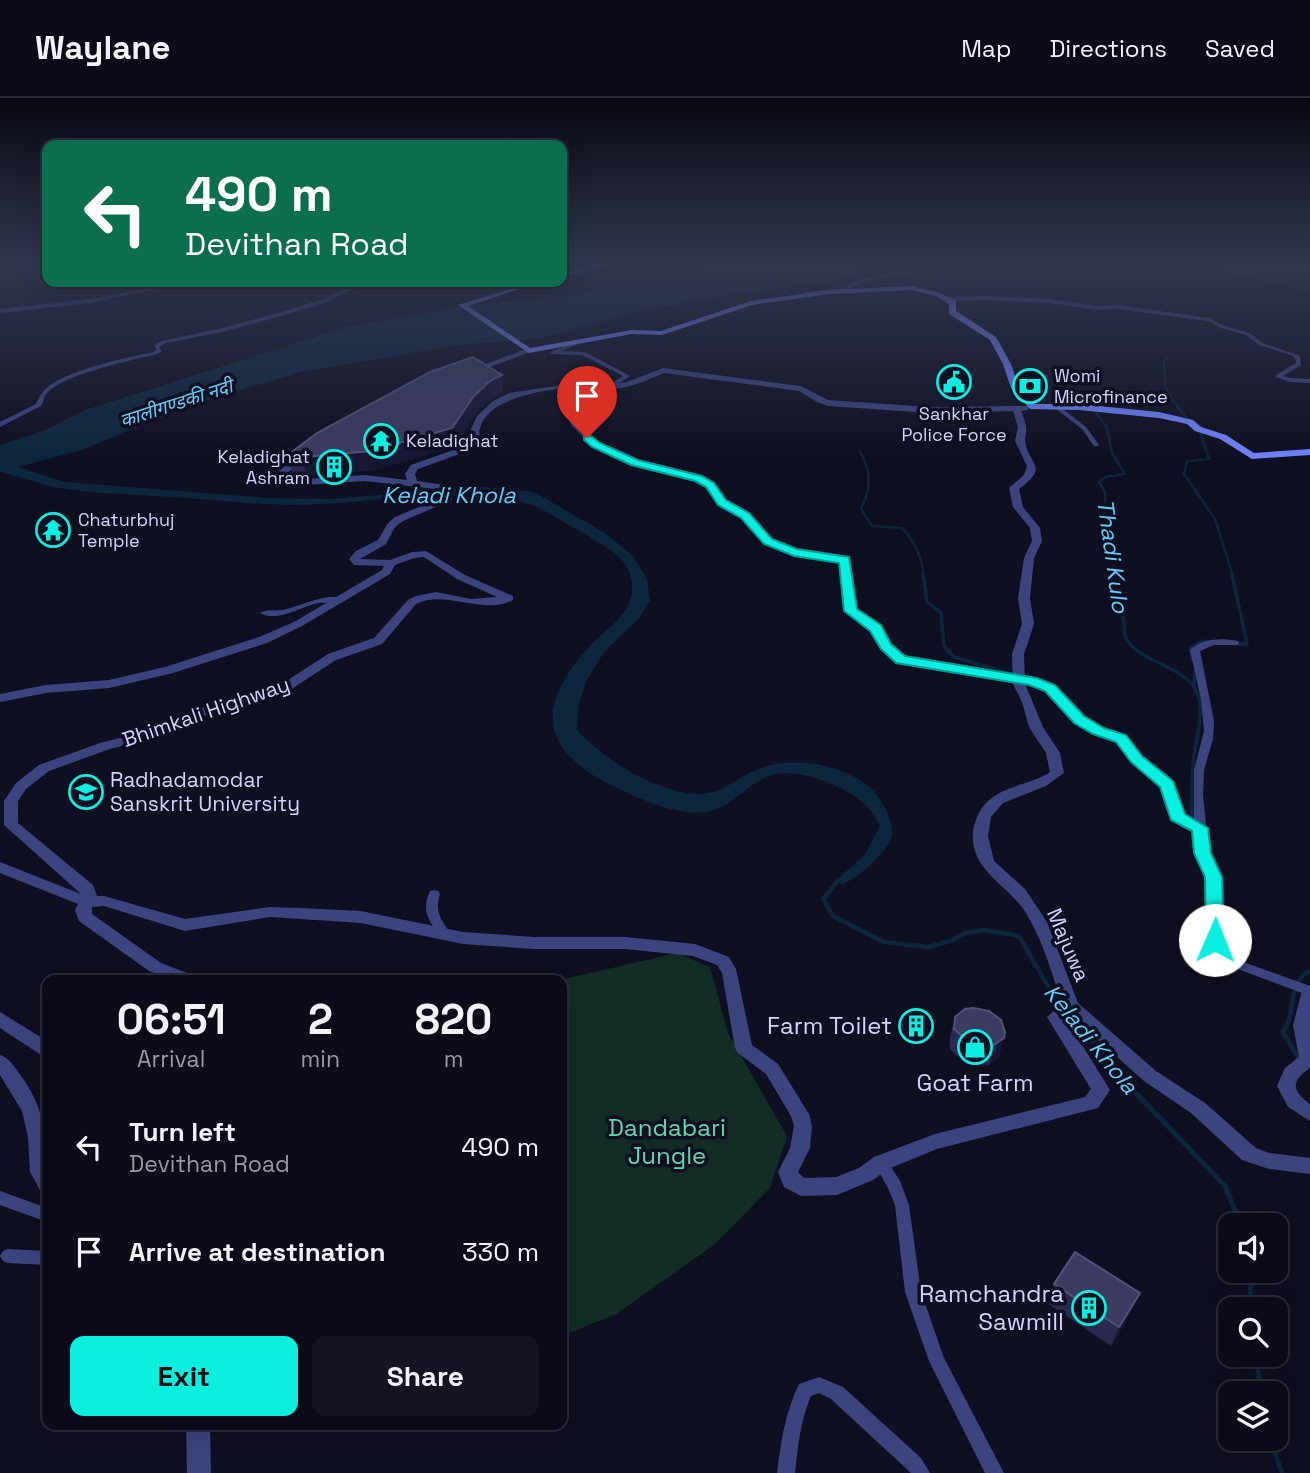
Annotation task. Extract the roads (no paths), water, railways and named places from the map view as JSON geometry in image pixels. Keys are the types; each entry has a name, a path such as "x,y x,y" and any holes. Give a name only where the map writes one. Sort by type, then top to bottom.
{"main road":[{"path":"496,328 529,351 632,332 662,333 676,328"},
{"path":"977,328 993,339 1007,364 1015,388 1033,408 1124,411 1184,420 1198,429 1223,437 1252,456 1310,453"}],"street":[{"path":"0,425 39,405 43,394 67,378 107,364 155,353 159,351 156,346 164,342 229,328"},
{"path":"1227,328 1248,334 1261,344 1298,357 1299,364 1278,376 1283,379 1310,381"},
{"path":"575,344 554,352 583,353 626,374 596,395 604,409 583,411 573,418 573,424 592,443 634,463 698,478 710,485 722,503 745,515 768,542 794,552 845,560 851,611 876,628 886,646 901,660 1019,677 1050,688 1079,720 1098,731 1121,738 1136,759 1167,785 1177,817 1198,827"},
{"path":"454,376 529,351"},
{"path":"413,485 410,479 414,467 461,450 477,441 474,431 480,418 496,403 512,394 582,384 610,387 629,384 658,372 671,370 720,380 801,389 819,402 828,403 931,410 1033,408"},
{"path":"1058,407 1084,428 1096,445"},
{"name":"Majuwa","path":"1016,408 1022,427 1020,441 1029,454 1032,467 1025,481 1014,488 1018,507 1035,528 1037,541 1029,558 1024,598 1028,624 1018,654 1019,684 1028,702 1035,727 1053,753 1057,773 1048,781 1025,786 993,803 985,813 980,829 984,858 997,874 1024,898 1048,941 1071,1006"},
{"name":"Bhimkali Highway","path":"176,975 155,967 85,917 83,910 89,896 88,889 11,825 10,807 21,786 44,768 62,761 105,746 167,730 204,711 289,685 332,656 378,641 412,602 421,598 443,595 463,601 482,602 509,598 461,577 426,554 412,555 391,563 358,563 354,559 357,555 381,542 391,524 405,515 429,509 449,491 365,478 306,482 286,479 286,467 316,447"},
{"path":"0,698 46,689 109,684 169,670 263,640 299,624 341,600 386,572 391,563"},
{"path":"264,613 284,612 322,598 341,600"},
{"path":"1236,643 1213,643 1195,650 1200,681 1207,700 1209,730 1209,741 1200,762 1198,827 1203,853 1213,877 1214,951 1220,958 1306,989 1302,1025 1308,1059 1288,1076 1286,1092 1294,1104 1310,1114"},
{"path":"0,867 87,902 104,901 186,925 270,912 300,913 402,924 446,936 534,943 658,945 695,950 723,961 730,973 744,1048 772,1069 800,1114 802,1141 788,1172 791,1181 801,1186 837,1186 866,1174 881,1163 935,1142 1091,1103 1101,1090 1056,1015 1071,1006 1150,1076 1198,1108 1249,1154 1269,1161 1310,1166"},
{"path":"434,894 430,911 446,936"},
{"path":"0,1019 42,1047"},
{"path":"0,1062 21,1087 38,1131 38,1163 42,1177"},
{"path":"881,1163 895,1186 902,1205 913,1292 937,1361 995,1473"},
{"path":"0,1198 42,1213"},
{"path":"8,1256 42,1258"},
{"path":"786,1473 798,1405 804,1390 819,1385 837,1393 915,1464 921,1473"},
{"path":"198,1430 199,1473"}],"water":[{"name":"कालीगण्डकी नदी","path":"343,328 576,328 536,339 459,345 301,372 187,406 82,450 18,467 65,482 269,498 329,499 481,487 534,492 605,533 633,556 647,578 650,600 640,617 604,652 587,680 579,702 577,730 627,770 657,785 687,793 710,793 750,772 776,764 811,764 847,773 875,793 884,806 891,826 890,841 873,862 843,884 836,880 864,856 880,826 861,801 835,786 805,775 776,774 758,781 718,809 694,813 669,809 623,791 576,763 562,747 554,730 553,712 558,692 590,646 623,613 632,594 632,582 626,565 613,552 539,508 515,500 458,495 316,504 258,504 67,489 0,472 0,445 43,431 85,410"}],"waterway":[{"path":"1169,356 1164,360 1165,386 1173,401"},
{"path":"1172,399 1186,418 1203,428"},
{"name":"Thadi Kulo","path":"1095,411 1107,428 1112,453 1125,474 1105,477 1099,482 1105,492 1105,519 1116,576"},
{"path":"1201,435 1209,459 1187,461 1184,474 1215,519 1233,576"},
{"path":"860,452 869,480 861,509 872,526 902,528 917,550 924,576"},
{"path":"923,574 927,602 941,613 944,646 954,657 1012,674"},
{"name":"Thadi Kulo","path":"1116,574 1126,638 1142,654 1187,679 1199,699 1192,802"},
{"path":"1232,574 1247,644 1234,644"},
{"path":"1192,660 1190,648 1203,641 1209,642"},
{"path":"1194,686 1195,671"},
{"name":"Thadi Kulo","path":"1191,819 1192,801"},
{"name":"Keladi Khola","path":"838,881 823,899 833,916 884,942 928,947 950,941 965,933 984,930 1019,936 1050,990 1064,1006"},
{"path":"1299,1059 1283,1032 1298,982 1310,971"},
{"name":"Keladi Khola","path":"1076,1020 1138,1095"},
{"name":"Keladi Khola","path":"1136,1093 1225,1186 1236,1213"},
{"name":"Keladi Khola","path":"1250,1297 1251,1283"},
{"name":"Keladi Khola","path":"1257,1367 1260,1381"},
{"name":"Keladi Khola","path":"1274,1451 1282,1473"}],"place":[{"name":"Sankhar Police Force","path":"954,382"},
{"name":"Womi Microfinance","path":"1030,386"},
{"name":"Keladighat","path":"381,441"},
{"name":"Keladighat Ashram","path":"334,467"},
{"name":"Chaturbhuj Temple","path":"53,530"},
{"name":"Radhadamodar Sanskrit University","path":"86,792"},
{"name":"Farm Toilet","path":"916,1026"},
{"name":"Goat Farm","path":"975,1047"},
{"name":"Ramchandra Sawmill","path":"1089,1308"}],"park label":[{"name":"Dandabari Jungle","path":"667,1142"}]}
